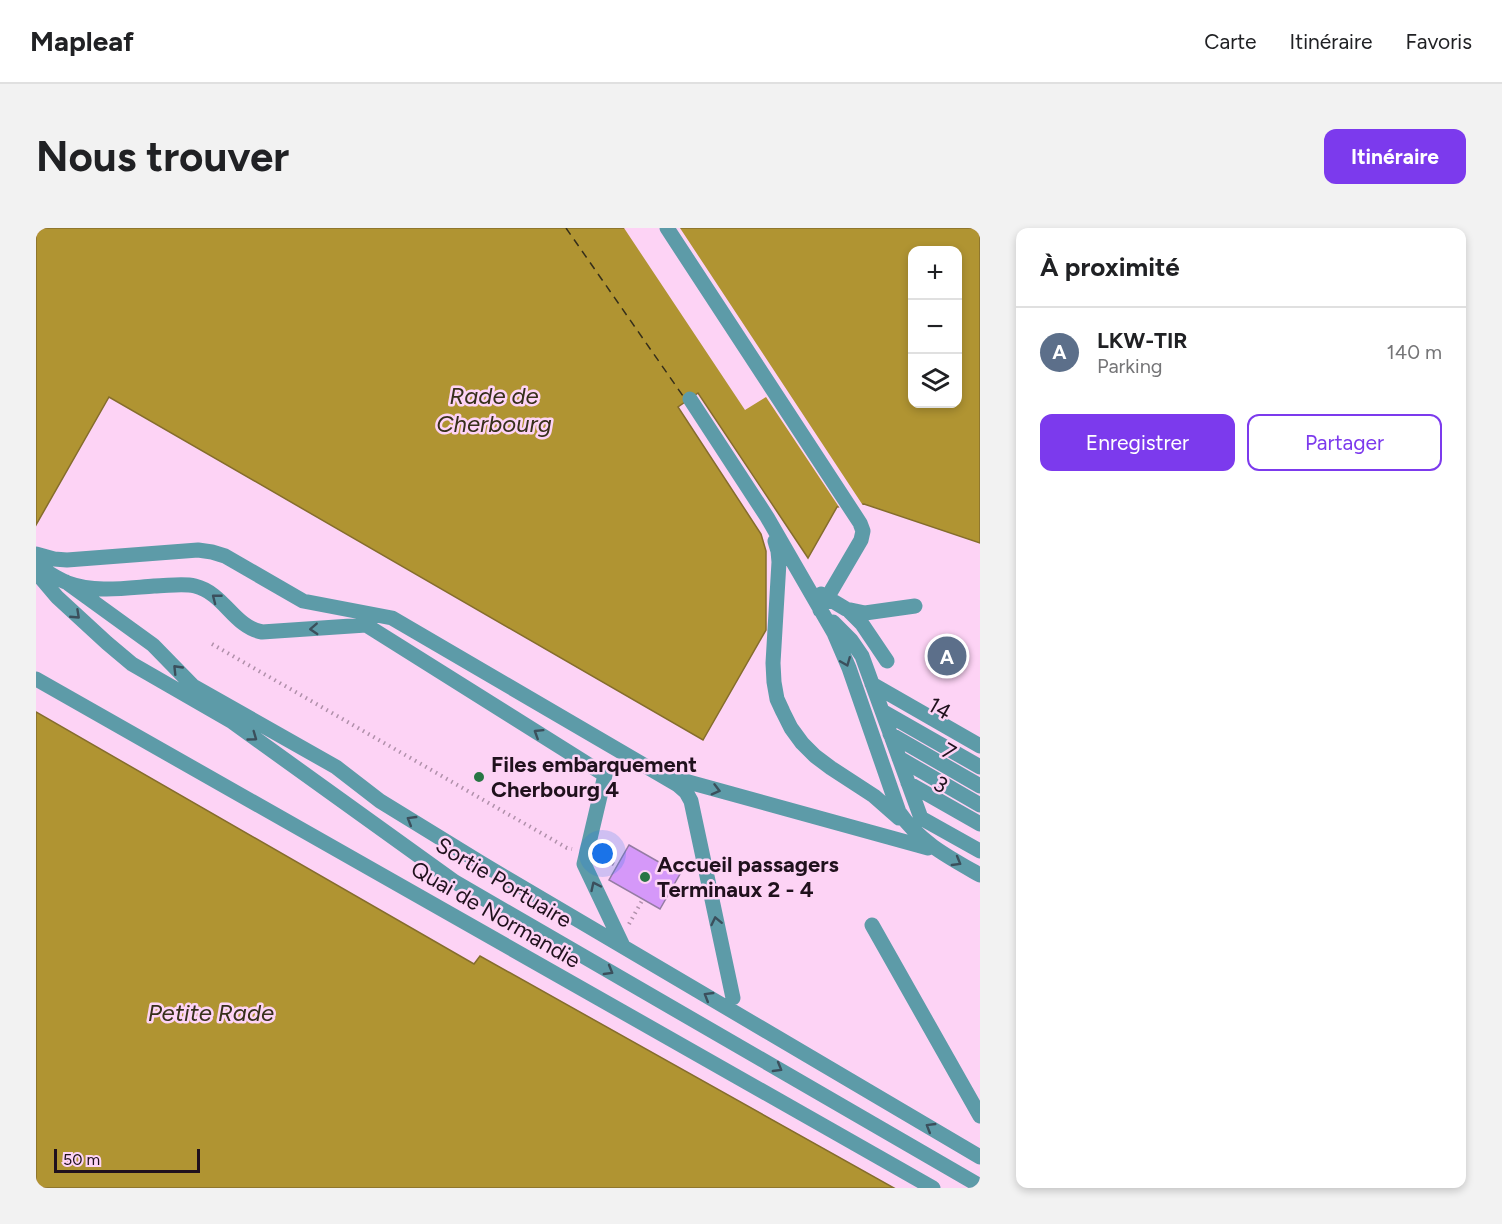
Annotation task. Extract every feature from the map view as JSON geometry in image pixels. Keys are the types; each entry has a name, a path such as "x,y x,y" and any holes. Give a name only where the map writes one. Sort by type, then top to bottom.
{"lane":[{"path":"667,228 860,523 863,531 861,540 824,604 899,812 898,757"},
{"path":"898,757 874,795 815,756 791,728 777,699 774,682 779,562 774,537 688,400 767,517 806,585 824,604 862,656 898,757 937,850"},
{"path":"36,554 67,560 198,550 225,556 303,601 392,618 678,786 686,792 691,801 733,998"},
{"path":"36,565 66,582 153,645 193,686 336,767 390,807 980,1157"},
{"name":"Sortie Portuaire","path":"36,572 57,597 132,664 231,721 454,882 980,1186"},
{"path":"66,582 93,589 193,586 208,591 242,622 262,632 366,625 605,775 584,864 623,946"},
{"path":"824,604 865,613 915,606"},
{"path":"846,609 862,624 887,661"},
{"name":"Quai de Normandie","path":"36,679 933,1188"},
{"path":"898,757 980,746"},
{"path":"898,757 980,767"},
{"path":"898,757 980,777"},
{"path":"898,757 980,786"},
{"path":"898,757 980,805"},
{"path":"898,757 980,814"},
{"path":"898,757 980,824"},
{"path":"898,757 980,841"},
{"path":"898,757 980,851"},
{"name":"14","path":"898,757 980,757"},
{"name":"7","path":"898,757 980,795"},
{"name":"3","path":"898,757 980,832"},
{"path":"659,774 937,850 980,875"},
{"path":"872,925 980,1116"}],"path":[{"path":"212,644 567,848 599,856 617,866"}],"water":[{"name":"Rade de Cherbourg","path":"36,228 980,228 980,543 864,504 837,507 808,558 698,393 678,407 761,534 766,551 766,630 703,740 109,397 36,525"},
{"name":"Petite Rade","path":"36,712 474,964 480,956 894,1188 36,1188"}],"pier":[{"path":"624,228 680,228 864,507 841,510 766,397 745,410"}],"building":[{"name":"Accueil passagers Terminaux 2 - 4","path":"629,845 680,874 660,909 609,880"}],"ferry route":[{"path":"566,228 683,396"}],"place":[{"name":"LKW-TIR","path":"947,656"},
{"name":"Files embarquement Cherbourg 4","path":"479,777"},
{"name":"Accueil passagers Terminaux 2 - 4","path":"645,877"}]}
